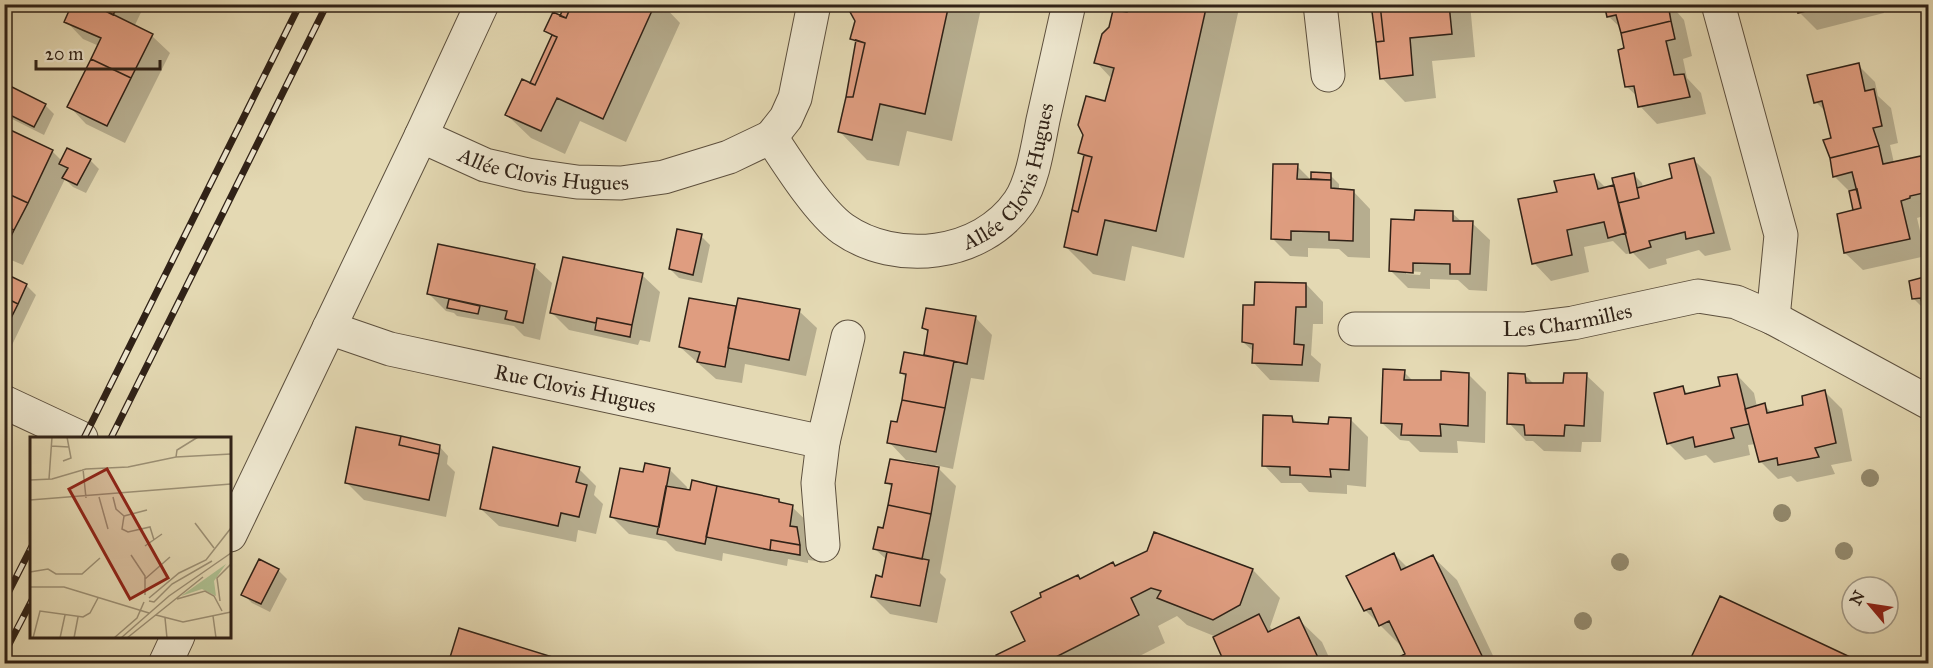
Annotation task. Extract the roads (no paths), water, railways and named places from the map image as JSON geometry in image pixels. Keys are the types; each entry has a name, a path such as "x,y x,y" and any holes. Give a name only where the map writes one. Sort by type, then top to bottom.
{"street":[{"path":"233,521 329,328 482,4"},
{"name":"Allée Clovis Hugues","path":"421,136 485,165 528,175 577,182 621,183 664,177 729,157 771,137 786,118 795,98 814,4"},
{"name":"Allée Clovis Hugues","path":"771,137 825,212 843,229 869,242 901,250 933,252 965,243 1002,222 1020,201 1033,166 1069,4"},
{"path":"1320,4 1328,75"},
{"path":"1718,4 1781,235 1773,318"},
{"name":"Les Charmilles","path":"1356,329 1526,329 1573,323 1698,296 1736,302 1773,318 1929,402"},
{"name":"Rue Clovis Hugues","path":"329,328 390,349 822,442"},
{"path":"823,545 818,483 822,442 848,337"},
{"path":"4,402 79,437"},
{"path":"165,663 177,638"}],"railway":[{"path":"84,437 300,4"},
{"path":"111,437 327,4"},
{"path":"4,601 30,550"},
{"path":"4,654 30,604"}]}
